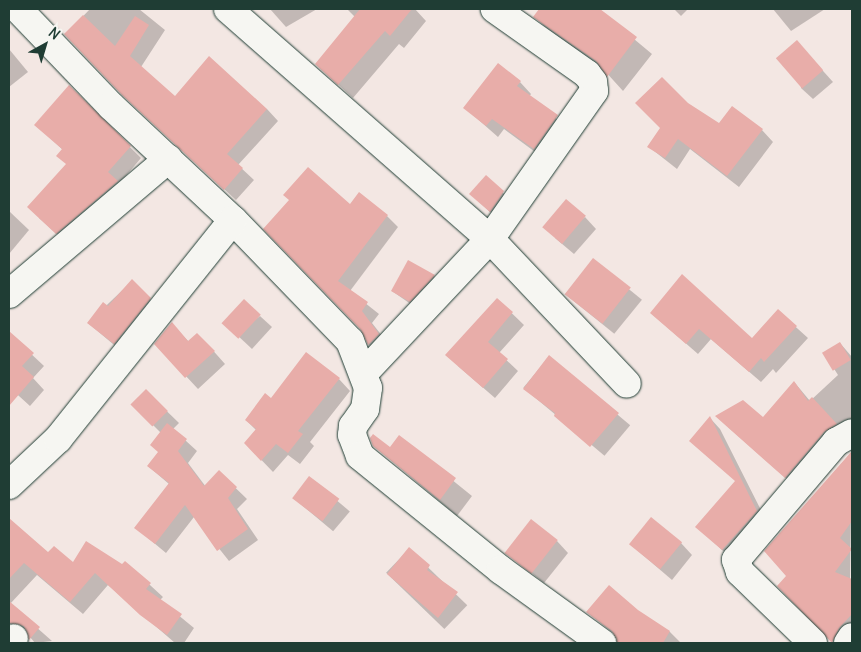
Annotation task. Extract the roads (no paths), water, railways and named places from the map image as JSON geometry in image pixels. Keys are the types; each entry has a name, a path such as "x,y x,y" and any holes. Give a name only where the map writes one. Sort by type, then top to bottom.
{"street":[{"path":"18,9 111,106 233,220 350,341 364,373 367,400 352,435 360,456 501,570 602,643"},
{"path":"228,9 490,239 627,384"},
{"path":"364,373 490,239 593,95 595,87 587,74 495,9"},
{"path":"9,294 168,159"},
{"path":"9,485 58,439 233,220"},
{"path":"813,643 740,572 736,560 836,442 852,433"},
{"path":"848,643 852,637"}]}
